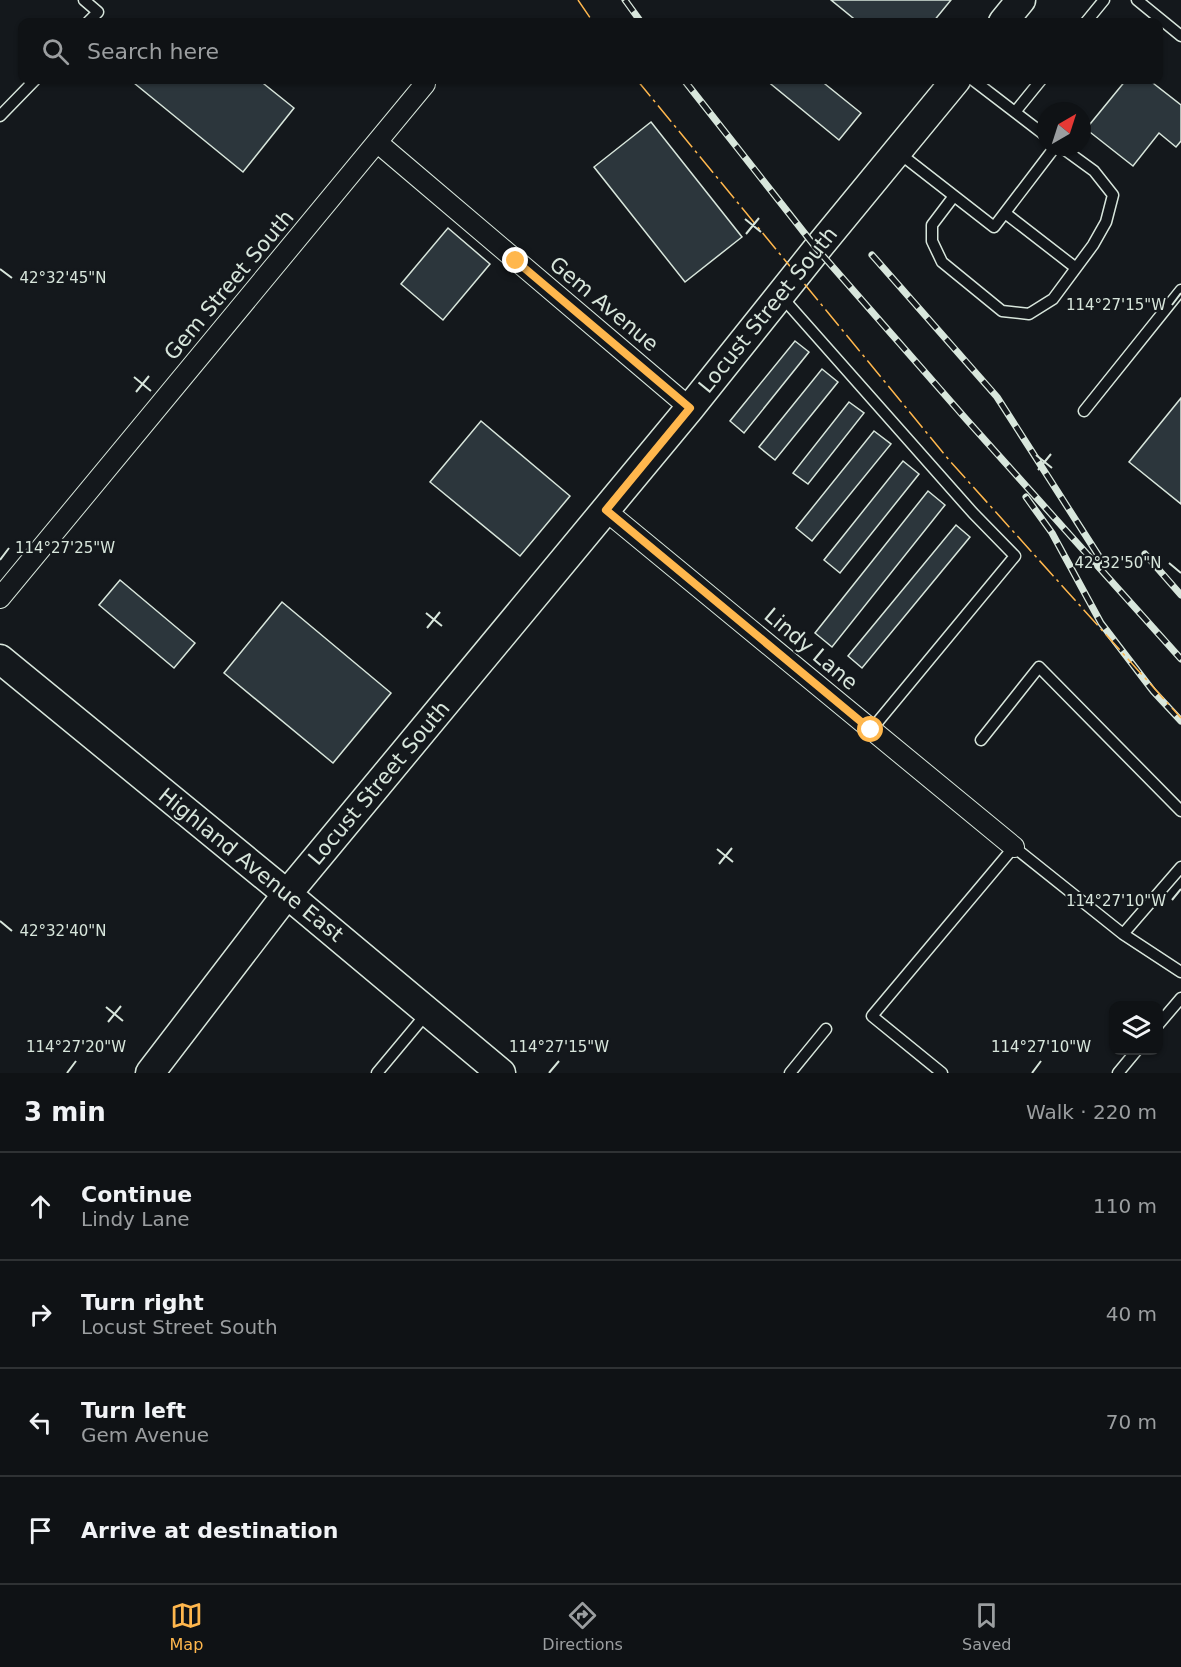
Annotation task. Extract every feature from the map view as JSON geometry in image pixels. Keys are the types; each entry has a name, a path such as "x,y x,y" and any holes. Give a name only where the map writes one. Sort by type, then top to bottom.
{"street":[{"path":"1006,18 1021,0"},
{"name":"Gem Street South","path":"0,598 425,84"},
{"name":"Locust Street South","path":"150,1073 287,894 690,408 953,84"},
{"name":"Gem Avenue","path":"378,143 690,408"},
{"name":"Lindy Lane","path":"606,510 1014,847"},
{"name":"Highland Avenue East","path":"0,659 501,1073"}],"lane":[{"path":"84,0 98,12 92,18"},
{"path":"1089,18 1104,0"},
{"path":"1137,0 1159,18"},
{"path":"1163,21 1181,36"},
{"path":"0,116 31,84"},
{"path":"978,84 1037,129"},
{"path":"1015,112 1038,84"},
{"path":"897,151 994,227 1048,156"},
{"path":"954,196 932,225 932,241 942,262 1002,311 1029,314 1053,299 1093,245 1106,222 1113,195 1094,171 1073,156"},
{"path":"1005,213 1076,268"},
{"path":"1084,411 1181,290"},
{"path":"781,296 972,513 1015,556 871,730"},
{"path":"981,740 1039,668 1181,811"},
{"path":"942,1073 872,1016 1014,847 1123,934 1181,972"},
{"path":"1123,934 1181,867"},
{"path":"1163,1019 1181,998"},
{"path":"377,1073 428,1011"},
{"path":"790,1073 826,1029"},
{"path":"1118,1073 1133,1055"}],"building":[{"path":"831,0 951,0 936,18 853,18"},
{"path":"135,84 264,84 294,108 243,172"},
{"path":"771,84 825,84 861,113 839,140"},
{"path":"1123,84 1154,84 1181,105 1181,141 1176,147 1159,133 1133,166 1091,133 1091,123"},
{"path":"651,122 742,237 685,282 594,167"},
{"path":"448,228 490,264 443,320 401,284"},
{"path":"795,341 809,352 744,433 730,421"},
{"path":"822,369 838,382 775,460 759,447"},
{"path":"1181,398 1181,504 1129,462"},
{"path":"849,402 864,413 808,484 793,473"},
{"path":"481,421 570,496 520,556 430,482"},
{"path":"874,431 891,444 812,541 796,528"},
{"path":"903,461 919,474 840,573 824,560"},
{"path":"928,491 945,505 832,647 815,633"},
{"path":"956,525 970,537 862,668 848,656"},
{"path":"120,580 195,643 174,668 99,605"},
{"path":"282,602 391,693 333,763 224,673"}],"railway":[{"path":"625,0 638,18"},
{"path":"687,84 817,249 1181,659"},
{"path":"872,255 997,397 1102,561"},
{"path":"1026,497 1052,533 1101,623 1153,691 1181,721"},
{"path":"1145,554 1181,595"}],"power":[{"path":"578,0 590,18"},
{"path":"640,84 949,460 1181,718"}],"route":[{"path":"516,261 690,408 606,510 871,730"}]}
